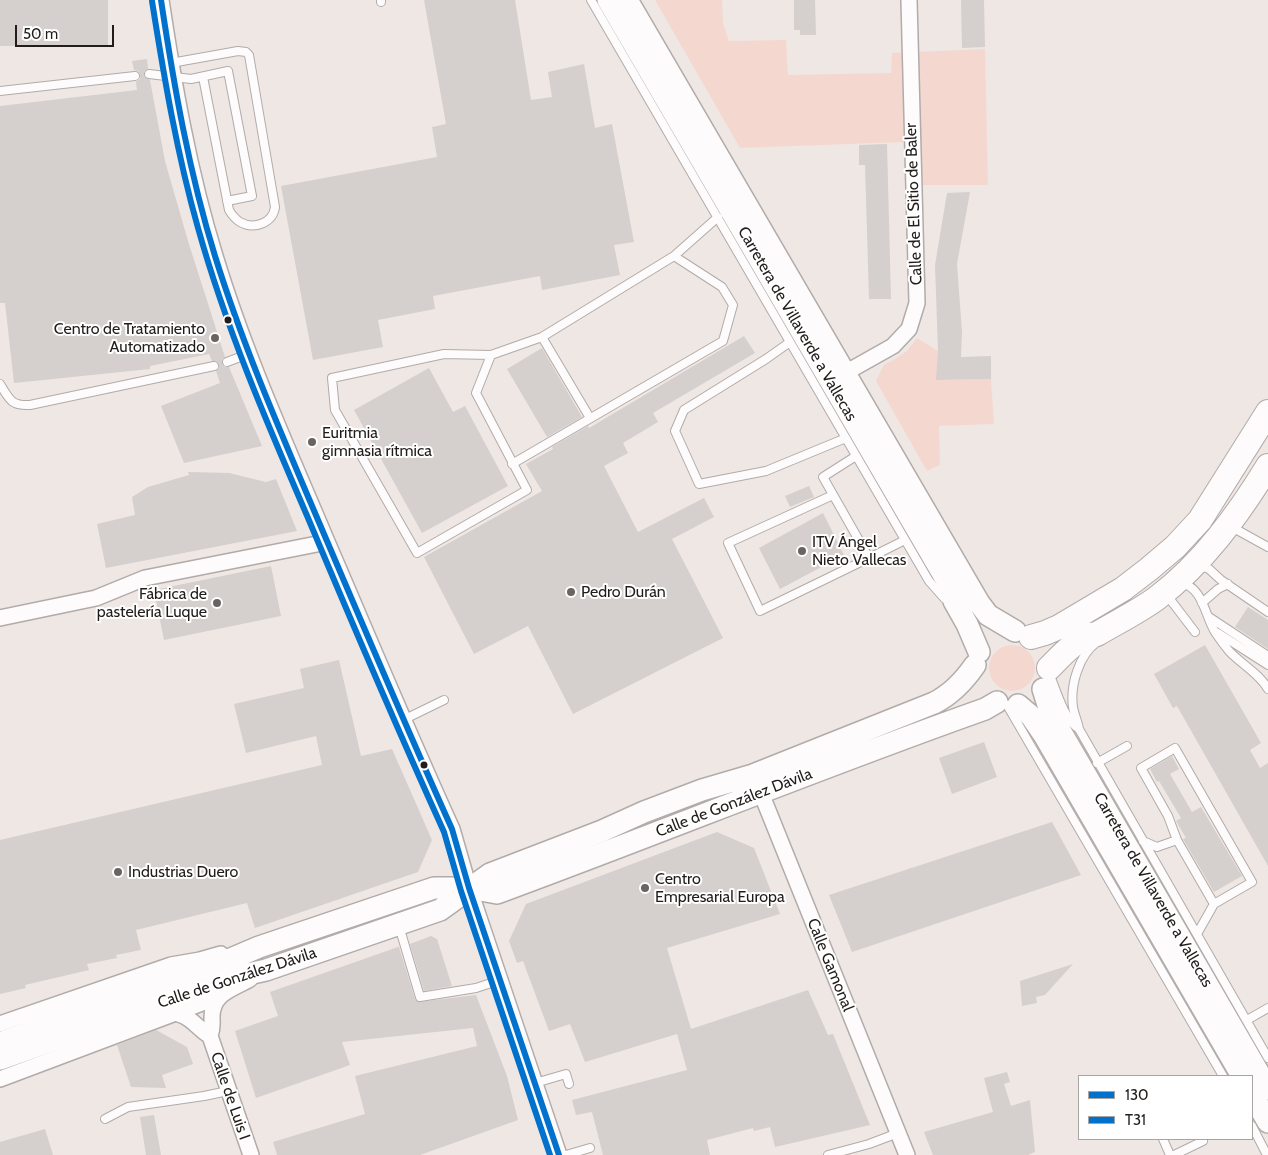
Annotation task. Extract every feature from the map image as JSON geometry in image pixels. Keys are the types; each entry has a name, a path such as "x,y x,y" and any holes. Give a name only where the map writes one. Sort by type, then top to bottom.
{"main road":[{"name":"Carretera de Villaverde a Vallecas","path":"608,0 954,593 954,600 967,624 977,658"},
{"name":"Carretera de Villaverde a Vallecas","path":"627,0 978,603 988,615 1023,634"},
{"path":"1265,477 1228,525 1192,566 1156,598 1097,634 1090,635 1074,645 1047,676 1036,696 1028,702 1008,704 988,696 980,687 976,676 977,658 985,643 994,636 1004,632 1045,634 1123,589 1174,547 1200,520 1268,412"},
{"path":"1023,634 1041,644 1047,655 1047,676"},
{"name":"Calle de González Dávila","path":"0,1043 212,967 259,947 434,888 469,888 497,893 757,784 940,700 959,685 977,658"},
{"name":"Carretera de Villaverde a Vallecas","path":"1047,676 1047,702 1061,732 1268,1089"},
{"name":"Carretera de Villaverde a Vallecas","path":"1008,704 1031,716 1044,735 1241,1075"},
{"name":"Calle de González Dávila","path":"757,784 790,780 985,709 1008,704"},
{"name":"Calle de González Dávila","path":"0,1059 226,979 266,970 440,910 469,888"},
{"path":"1253,1096 1268,1122"}],"street":[{"path":"162,0 172,70 193,174 214,254 248,354 327,542 452,829 469,888 560,1155"},
{"name":"Calle de El Sitio de Baler","path":"845,373 893,346 909,329 917,303 909,0"},
{"path":"0,618 96,598 145,578 327,542"},
{"name":"Calle Gamonal","path":"757,784 907,1155"},
{"name":"Calle de González Dávila","path":"0,1024 171,965 259,947"},
{"path":"218,997 266,970"},
{"name":"Calle de González Dávila","path":"0,1079 218,997"},
{"name":"Calle de Luis I","path":"218,997 214,1006 213,1026 210,1036 251,1155"},
{"name":"Calle de Luis I","path":"176,1013 187,1016 195,1022 199,1030 210,1036"}],"lane":[{"path":"590,0 933,587 945,598 954,600"},
{"path":"149,74 172,70 243,51 249,55 275,206 274,213 265,222 241,223 234,218 229,210 202,76"},
{"path":"172,70 191,79 228,71 252,196 227,201"},
{"path":"0,91 135,76"},
{"path":"491,355 476,392 527,490 417,553 335,410 332,378 444,354 491,355 542,337 674,256 718,217"},
{"path":"512,464 723,341 733,305 722,287 674,256"},
{"path":"542,337 590,418"},
{"path":"790,342 684,410 675,431 699,484 766,471 846,438"},
{"path":"227,362 248,354"},
{"path":"0,384 14,404 30,405 214,366"},
{"path":"856,456 823,476 869,558"},
{"path":"833,495 728,543 760,611 905,540"},
{"path":"1228,525 1268,547"},
{"path":"1192,566 1204,566 1268,612"},
{"path":"1195,632 1169,587 1180,583 1190,586 1202,603 1214,630 1230,651 1264,682 1268,689"},
{"path":"1202,603 1218,589 1228,584"},
{"path":"1209,617 1268,656"},
{"path":"1214,630 1268,665"},
{"path":"1101,640 1091,646 1087,652 1074,684 1073,707 1079,730 1267,1055"},
{"path":"1047,676 1073,726 1079,730"},
{"path":"404,720 444,700"},
{"path":"1008,704 1222,1075"},
{"path":"1097,763 1127,746"},
{"path":"1197,934 1214,904 1252,882 1175,748 1141,768 1168,816 1177,840 1214,904"},
{"path":"1143,841 1157,846 1177,840"},
{"path":"398,925 420,996 476,988 500,980"},
{"path":"1247,1020 1268,1008"},
{"path":"535,1083 566,1074 569,1084"},
{"path":"105,1119 128,1107 228,1091"},
{"path":"1253,1128 1267,1155"},
{"path":"828,1155 898,1134"},
{"path":"1163,1140 1170,1155"},
{"path":"1174,1155 1202,1140"},
{"path":"566,1155 590,1148"}],"shaded area":[{"path":"655,0 722,0 723,23 729,41 786,40 788,75 891,73 892,53 985,49 988,185 906,185 904,142 740,148"},
{"path":"917,338 938,351 937,380 991,379 994,424 939,426 940,465 927,471 876,381 884,365 907,351"},
{"path":"1012,645 1025,649 1031,655 1035,668 1031,681 1025,687 1012,691 999,687 993,681 989,668 993,655 999,649"}],"building":[{"path":"0,0 108,0 108,45 0,46"},
{"path":"424,0 515,0 531,100 552,97 548,72 584,64 595,128 612,124 634,242 614,245 620,275 542,290 540,276 433,296 435,309 378,320 383,347 313,360 281,186 437,157 432,127 446,124"},
{"path":"794,0 815,0 816,35 800,35 800,30 794,30"},
{"path":"961,0 984,0 985,47 962,48"},
{"path":"147,59 148,69 144,71 144,76 150,80 165,161 225,357 222,359 222,364 224,367 229,367 262,446 184,463 161,406 220,383 216,371 219,368 219,364 216,361 212,361 209,354 150,366 150,369 14,383 5,303 0,303 0,106 137,90 136,82 140,79 140,75 138,71 134,70 132,61"},
{"path":"887,144 891,299 869,299 865,165 859,165 859,145"},
{"path":"970,192 957,264 962,332 961,357 991,356 991,379 936,380 938,351 935,265 947,193"},
{"name":"Pedro Durán","path":"744,336 755,353 653,413 658,422 623,443 628,453 604,466 638,532 704,498 714,517 672,539 723,638 573,714 528,626 474,654 424,557 542,491 526,464"},
{"path":"542,348 582,417 547,437 507,369"},
{"path":"429,368 453,412 465,406 508,486 422,533 354,410"},
{"path":"188,472 229,473 266,482 276,479 297,531 106,568 97,524 135,515 132,497 148,487 189,475"},
{"path":"809,486 814,497 790,507 785,496"},
{"name":"ITV Ángel Nieto Vallecas","path":"823,513 844,555 780,589 759,548"},
{"name":"Fábrica de pastelería Luque","path":"271,566 281,616 164,640 154,590"},
{"path":"1248,607 1268,620 1268,649 1235,627"},
{"path":"1205,645 1261,743 1250,750 1260,768 1268,763 1268,866 1177,706 1173,708 1154,674"},
{"path":"339,660 361,756 392,749 432,840 418,872 255,928 247,903 136,930 141,950 116,955 117,958 87,964 89,970 25,985 26,988 0,994 0,840 322,765 316,736 246,753 234,704 304,688 300,669"},
{"path":"984,742 997,777 952,794 939,758"},
{"path":"1172,756 1179,769 1170,774 1192,812 1201,807 1242,876 1214,892 1183,839 1186,838 1176,821 1181,818 1150,769"},
{"path":"1052,822 1081,875 852,952 829,895"},
{"path":"717,832 754,848 780,914 667,948 691,1029 808,990 828,1035 833,1034 870,1125 775,1147 770,1127 754,1131 753,1128 707,1140 710,1155 603,1155 592,1112 576,1115 572,1100 687,1070 677,1034 585,1062 570,1024 549,1031 523,961 517,963 509,941 526,904"},
{"path":"431,936 437,939 452,986 424,991 410,944"},
{"path":"399,947 415,999 418,1002 476,995 507,1076 518,1120 420,1155 277,1155 273,1142 365,1114 355,1076 477,1046 473,1028 342,1042 350,1065 256,1098 235,1031 278,1016 270,992"},
{"path":"1073,964 1045,995 1036,997 1037,1003 1022,1006 1020,981"},
{"path":"156,1030 187,1047 193,1064 162,1075 166,1088 131,1087 117,1045"},
{"path":"1007,1072 1010,1082 1004,1084 1011,1106 1030,1100 1035,1152 1028,1155 933,1155 924,1132 993,1112 984,1078"},
{"path":"154,1115 161,1155 146,1155 140,1117"},
{"path":"45,1129 53,1155 0,1155 0,1142"}],"transit line":[{"name":"130","path":"161,0 177,97 197,193 226,290 290,455 452,829 469,888 559,1155"},
{"name":"T31","path":"152,1 177,144 198,228 221,302 277,447 444,832 461,891 550,1155"}],"place":[{"name":"Centro de Tratamiento Automatizado","path":"215,338"},
{"name":"Euritmia gimnasia rítmica","path":"312,442"},
{"name":"ITV Ángel Nieto Vallecas","path":"802,551"},
{"name":"Pedro Durán","path":"571,592"},
{"name":"Fábrica de pastelería Luque","path":"217,603"},
{"name":"Industrias Duero","path":"118,872"},
{"name":"Centro Empresarial Europa","path":"645,888"}]}
